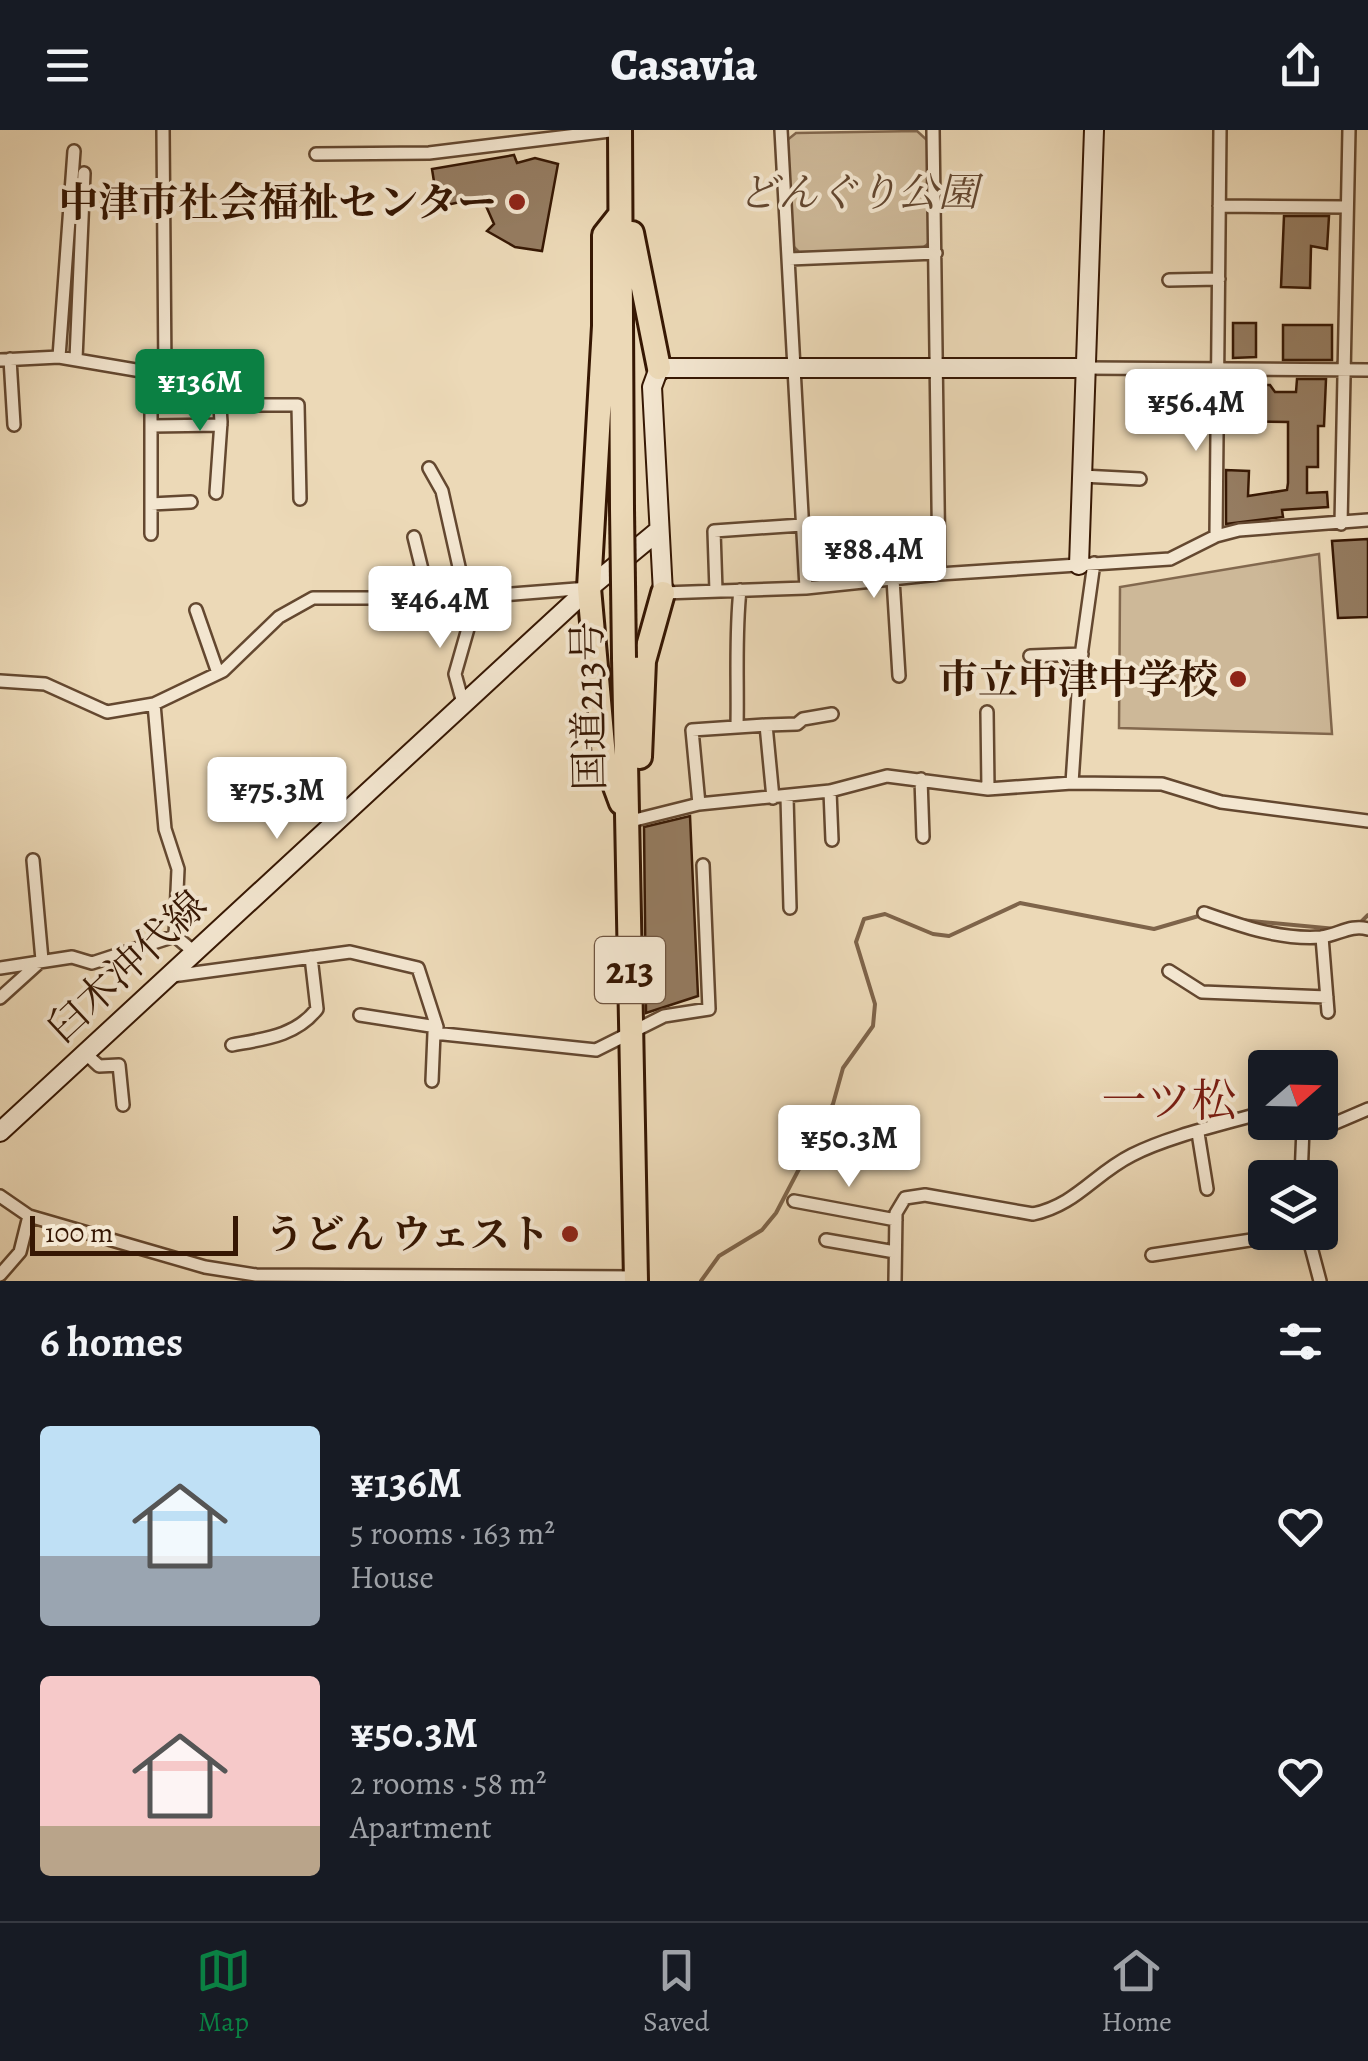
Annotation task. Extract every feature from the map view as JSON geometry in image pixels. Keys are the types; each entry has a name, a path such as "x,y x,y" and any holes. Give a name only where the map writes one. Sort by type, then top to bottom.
{"highway":[{"name":"国道213号","path":"619,130 636,1279"},
{"path":"619,130 634,256 659,368"},
{"path":"618,216 604,235 604,326 589,588 604,757 627,822"},
{"path":"627,822 640,790 644,661 663,593"}],"street":[{"path":"162,130 165,375"},
{"path":"316,154 429,153 619,130"},
{"path":"781,130 806,588"},
{"path":"933,130 939,574"},
{"path":"1072,783 1086,564 1082,476 1094,130"},
{"path":"1216,536 1220,130"},
{"path":"1341,524 1348,130"},
{"path":"59,356 74,151"},
{"path":"76,359 84,174"},
{"path":"1219,206 1347,207"},
{"path":"789,259 936,253"},
{"path":"1169,280 1219,279"},
{"path":"14,426 5,359 59,356 165,375 253,378 254,405 298,405 300,499"},
{"path":"1368,370 659,368 652,387 663,593 806,588 939,574 1170,559 1216,536 1239,530 1368,520"},
{"path":"150,372 151,534"},
{"path":"216,492 221,425 218,377"},
{"path":"151,426 221,425"},
{"path":"428,468 442,490 472,597 455,674 463,703"},
{"path":"1082,476 1140,479"},
{"path":"151,504 192,502"},
{"path":"716,591 714,531 802,524"},
{"path":"838,528 842,584"},
{"name":"臼木沖代線","path":"0,1132 463,703 658,531"},
{"path":"414,537 429,598"},
{"path":"893,579 899,676"},
{"path":"0,681 45,684 107,712 154,704 218,673 279,617 313,598 472,597 589,588"},
{"path":"738,726 738,666 734,648 740,590"},
{"path":"196,610 218,673"},
{"path":"1030,656 1082,654"},
{"path":"154,704 165,829 178,870 174,936"},
{"path":"987,712 988,789"},
{"path":"699,804 692,730 797,724 803,719 832,714"},
{"path":"766,724 780,797 790,908"},
{"path":"627,822 699,804 830,791 886,776 988,789 1072,783 1162,784 1221,802 1368,821"},
{"path":"921,779 923,837"},
{"path":"830,791 832,840"},
{"path":"33,860 42,960"},
{"path":"360,1015 435,1030 596,1050 664,1016 709,1009 702,865"},
{"path":"1204,913 1260,932 1322,937 1359,926 1368,928"},
{"path":"174,936 193,952"},
{"path":"0,968 72,956 92,963 174,936"},
{"path":"1322,937 1328,1012"},
{"path":"166,977 350,952 418,968 435,1030 432,1081"},
{"path":"232,1046 289,1032 311,1017 317,1009 311,957"},
{"path":"0,998 42,960"},
{"path":"1168,971 1202,992 1327,998"},
{"path":"84,1053 99,1066 119,1065 123,1105"},
{"path":"1338,1121 1368,1108"},
{"path":"895,1281 896,1220 906,1198 925,1195 1033,1214 1050,1210 1070,1202 1133,1154 1248,1117"},
{"path":"1198,1133 1207,1189"},
{"path":"0,1196 29,1216 205,1267 256,1275 636,1279"},
{"path":"794,1201 896,1220"},
{"path":"0,1275 20,1252 29,1216"},
{"path":"826,1240 895,1252"},
{"path":"1152,1255 1248,1241"},
{"path":"1311,1250 1320,1281"}],"green space":[{"name":"どんぐり公園","path":"917,131 928,141 930,242 919,251 799,252 791,244 786,141 796,133"},
{"path":"1319,554 1332,734 1119,728 1120,587"}],"building":[{"name":"中津市社会福祉センター","path":"514,155 517,163 535,158 558,164 542,251 515,247 487,231 494,224 482,197 438,207 432,169"},
{"path":"1284,216 1329,216 1327,249 1311,246 1310,288 1281,287"},
{"path":"1233,323 1256,323 1256,357 1233,358"},
{"path":"1283,325 1332,325 1332,360 1283,360"},
{"path":"1297,379 1326,379 1324,426 1318,426 1318,467 1307,467 1307,493 1327,492 1328,507 1282,510 1283,517 1226,524 1226,470 1249,471 1248,496 1287,490 1288,483 1288,422 1226,421 1227,385 1270,385 1275,392 1296,392"},
{"path":"1368,539 1368,617 1338,618 1332,541"},
{"path":"690,816 698,996 646,1013 644,827"}],"waterway":[{"path":"701,1281 719,1256 762,1230 776,1213 833,1104 843,1068 873,1026 875,1004 856,942 864,919 885,914 933,934 949,936 1020,903 1154,929 1202,915"},
{"path":"1360,923 1368,915"},
{"path":"1241,920 1336,929"}],"place":[{"name":"中津市社会福祉センター","path":"517,202"},
{"name":"市立中津中学校","path":"1238,679"},
{"name":"うどん ウェスト","path":"570,1234"}],"district":[{"name":"一ツ松","path":"1169,1100"}]}
